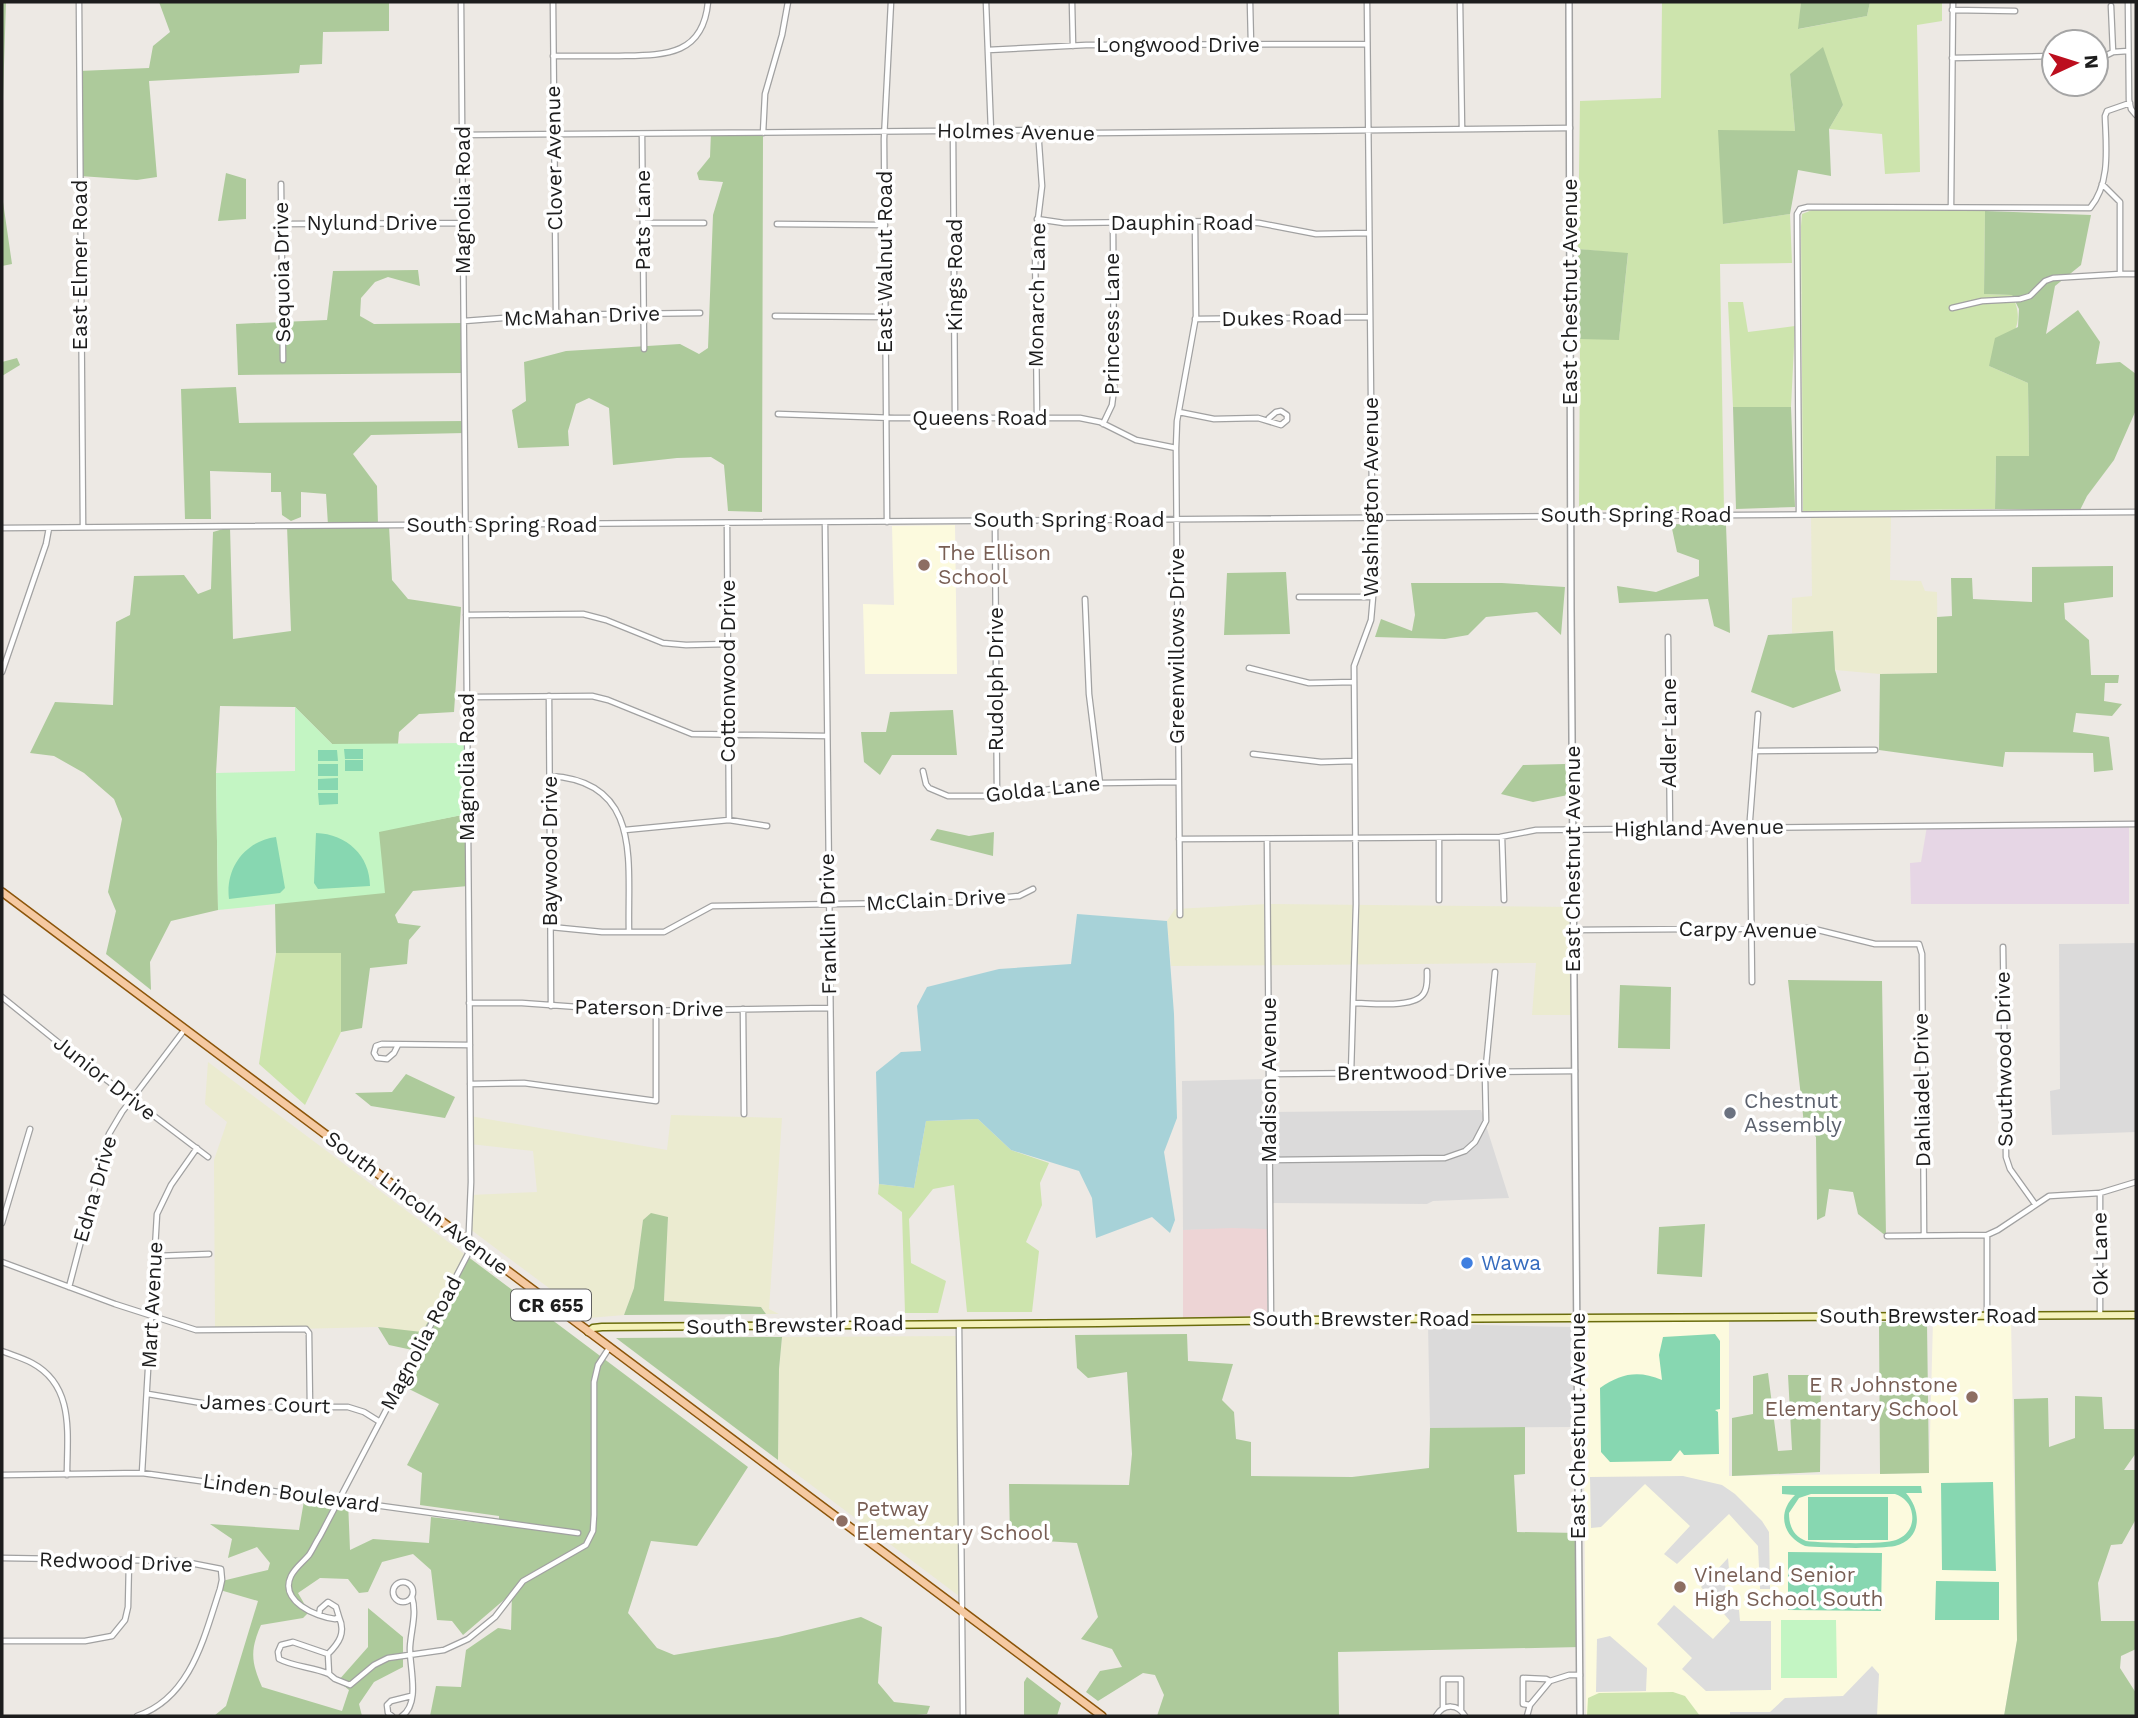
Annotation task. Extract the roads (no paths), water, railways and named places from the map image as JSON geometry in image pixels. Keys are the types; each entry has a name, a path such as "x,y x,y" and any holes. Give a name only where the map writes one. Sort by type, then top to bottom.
{"main road":[{"name":"South Lincoln Avenue","path":"2,892 1102,1716"},
{"name":"South Brewster Road","path":"589,1332 593,1328 602,1327 2136,1315"}],"street":[{"name":"East Elmer Road","path":"79,2 83,527"},
{"name":"Magnolia Road","path":"319,1615 300,1606 293,1598 289,1581 310,1553 340,1500 468,1254 470,1243 461,2"},
{"name":"Clover Avenue","path":"553,2 556,314"},
{"path":"553,56 675,52 699,34 708,2"},
{"path":"763,132 765,94 782,35 788,2"},
{"name":"East Walnut Road","path":"887,522 884,131 891,2"},
{"path":"986,2 991,131"},
{"path":"1072,2 1073,46"},
{"path":"1250,2 1251,44"},
{"name":"Washington Avenue","path":"1351,1073 1355,838 1353,682 1357,654 1371,620 1373,597 1367,2"},
{"path":"1460,2 1462,129"},
{"name":"East Chestnut Avenue","path":"1569,2 1570,516 1580,1716"},
{"path":"1951,206 1952,2"},
{"path":"2128,2 2130,103 2136,115"},
{"path":"2111,6 2113,52"},
{"path":"1952,10 2015,11"},
{"name":"Longwood Drive","path":"988,50 1073,46 1367,44"},
{"path":"2110,54 2128,51"},
{"path":"1952,58 2040,56"},
{"path":"1799,514 1797,214 1800,209 1951,206 2090,208 2102,184 2106,163 2105,116 2107,111 2130,103"},
{"name":"Holmes Avenue","path":"462,135 1570,128"},
{"name":"Monarch Lane","path":"1037,418 1035,244 1042,190 1038,130"},
{"name":"Kings Road","path":"953,131 955,418"},
{"name":"Pats Lane","path":"642,134 644,349"},
{"name":"Sequoia Drive","path":"281,184 283,360"},
{"path":"2102,184 2120,202 2120,274"},
{"name":"Dauphin Road","path":"1037,219 1063,223 1259,223 1316,234 1369,233"},
{"name":"Princess Lane","path":"1103,424 1112,405 1114,389 1113,222"},
{"name":"Greenwillows Drive","path":"1180,915 1176,448 1179,412 1195,319 1195,222"},
{"name":"Nylund Drive","path":"281,224 463,223"},
{"path":"643,223 704,223"},
{"path":"776,224 885,225"},
{"path":"1952,308 1982,301 2020,299 2030,296 2045,281 2053,278 2136,274"},
{"name":"McMahan Drive","path":"464,321 556,314 700,313"},
{"path":"775,316 886,317"},
{"name":"Dukes Road","path":"1195,319 1370,317"},
{"path":"1179,412 1214,419 1264,419 1281,425 1287,420 1287,415 1281,411 1269,418"},
{"name":"Queens Road","path":"778,414 1080,418 1103,424 1136,440 1176,448"},
{"name":"South Spring Road","path":"2,528 2136,512"},
{"name":"Rudolph Drive","path":"995,521 997,796"},
{"name":"Franklin Drive","path":"825,522 834,1325"},
{"name":"Cottonwood Drive","path":"727,523 729,820"},
{"path":"2,672 46,544 49,528"},
{"path":"1299,597 1373,597"},
{"path":"1085,599 1088,684 1100,783"},
{"path":"466,615 583,614 606,620 663,643 728,644"},
{"name":"Adler Lane","path":"1668,637 1670,829"},
{"path":"1249,668 1314,683 1353,682"},
{"name":"Baywood Drive","path":"549,696 551,1006"},
{"path":"467,697 600,698 686,733 827,736"},
{"path":"1752,982 1750,828 1758,714"},
{"path":"1755,751 1875,750"},
{"path":"1252,754 1321,762 1354,761"},
{"name":"Golda Lane","path":"923,771 926,784 941,795 997,796 1100,783 1178,782"},
{"path":"550,776 580,781 599,791 612,804 625,830 629,932"},
{"path":"625,830 729,820 767,826"},
{"name":"Highland Avenue","path":"1179,839 1502,837 1528,830 2136,824"},
{"path":"1502,837 1504,900"},
{"path":"1439,838 1439,900"},
{"name":"Madison Avenue","path":"1267,839 1271,1320"},
{"name":"McClain Drive","path":"551,927 664,932 712,906 959,902 1018,896 1033,889"},
{"name":"Carpy Avenue","path":"1574,930 1811,928 1875,944 1919,945"},
{"name":"Dahliadel Drive","path":"1919,945 1922,954 1924,1235"},
{"name":"Southwood Drive","path":"2003,947 2006,1157 2010,1169 2035,1204"},
{"path":"1353,1003 1400,1004 1418,1000 1426,991 1427,971"},
{"path":"1269,1160 1445,1158 1457,1155 1475,1142 1486,1121 1486,1072 1495,972"},
{"name":"Junior Drive","path":"2,997 208,1157"},
{"name":"Paterson Drive","path":"470,1003 613,1011 829,1007"},
{"path":"743,1009 744,1114"},
{"path":"470,1084 524,1083 656,1101 656,1010"},
{"name":"Edna Drive","path":"69,1287 106,1141 114,1122 185,1029"},
{"path":"398,1045 387,1059 381,1060 375,1056 376,1046 398,1045 470,1045"},
{"name":"Brentwood Drive","path":"1269,1074 1575,1071"},
{"path":"2,1223 30,1129"},
{"name":"Mart Avenue","path":"142,1473 159,1208 171,1185 197,1149"},
{"path":"1887,1236 1987,1235 2045,1198 2058,1194 2099,1193 2136,1182"},
{"name":"Ok Lane","path":"2099,1193 2100,1315"},
{"path":"1987,1235 1987,1315"},
{"path":"156,1256 209,1254"},
{"path":"2,1262 152,1317 196,1330 308,1330 310,1407"},
{"path":"960,1324 963,1716"},
{"path":"328,1654 293,1642 281,1645 278,1652 279,1659 285,1662 308,1666 350,1685 374,1665 388,1658 444,1650 468,1639 495,1617 523,1581 579,1550 590,1540 594,1515 594,1382 598,1365 609,1348"},
{"path":"2,1351 33,1363 58,1387 65,1403 67,1423 66,1475"},
{"name":"James Court","path":"148,1394 225,1407 356,1409 380,1422"},
{"name":"Linden Boulevard","path":"2,1475 142,1473 578,1533"},
{"name":"Redwood Drive","path":"2,1558 180,1560 221,1569 222,1578 193,1666 164,1700 153,1709 137,1716"},
{"path":"2,1641 85,1641 112,1636 125,1620 129,1561"},
{"path":"402,1716 409,1710 413,1687 410,1654 415,1614 412,1587 401,1582 395,1586 394,1595 398,1601 404,1602 412,1597"},
{"path":"330,1674 328,1654 341,1639 341,1623 336,1607 328,1602 320,1609 319,1615 331,1619 339,1617"},
{"path":"1527,1716 1530,1705 1550,1681 1569,1675 1580,1675"},
{"path":"1530,1705 1523,1704 1523,1678 1550,1681"},
{"path":"1443,1708 1443,1679 1461,1679 1461,1710"},
{"path":"392,1716 387,1709 391,1701 411,1696"},
{"path":"1436,1716 1443,1708 1452,1706 1461,1710 1465,1716"}],"water":[{"path":"1077,914 1167,921 1174,1014 1177,1118 1164,1152 1175,1220 1170,1233 1152,1217 1096,1238 1092,1198 1079,1171 1011,1150 978,1119 926,1121 914,1188 879,1184 876,1072 901,1052 921,1051 917,1006 927,987 999,969 1071,964"}],"place":[{"name":"The Ellison School","path":"924,565"},
{"name":"Chestnut Assembly","path":"1730,1113"},
{"name":"Wawa","path":"1467,1263"},
{"name":"E R Johnstone Elementary School","path":"1972,1397"},
{"name":"Petway Elementary School","path":"842,1521"},
{"name":"Vineland Senior High School South","path":"1680,1587"}]}
